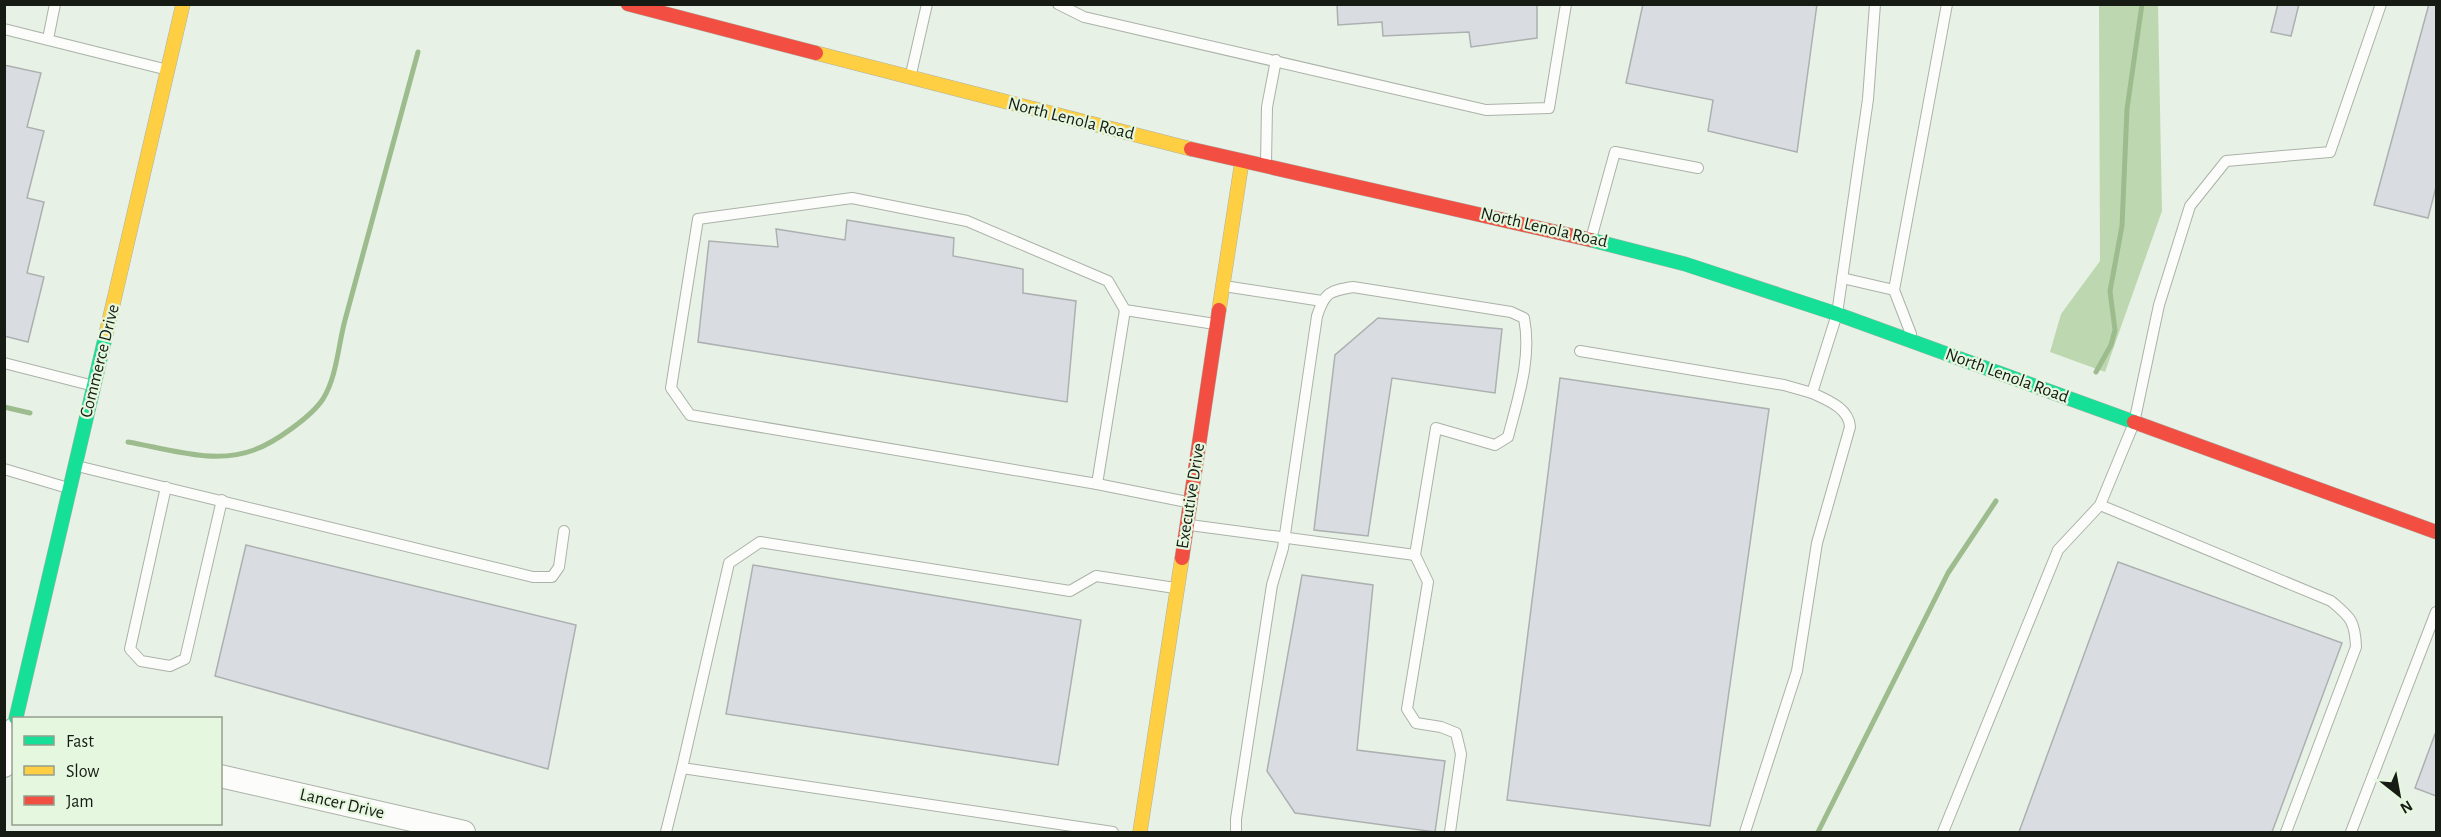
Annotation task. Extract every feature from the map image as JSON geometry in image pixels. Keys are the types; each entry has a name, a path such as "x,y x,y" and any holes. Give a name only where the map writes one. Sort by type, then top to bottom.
{"main road":[{"name":"Commerce Drive","path":"14,717 183,4"},
{"name":"North Lenola Road","path":"628,4 910,78 1266,166 1591,239 1685,264 1837,314 2436,532"},
{"name":"Executive Drive","path":"1140,832 1242,160"}],"street":[{"name":"Commerce Drive","path":"4,766 11,731"},
{"name":"Lancer Drive","path":"222,776 464,832"}],"lane":[{"path":"48,39 55,4"},
{"path":"910,78 927,4"},
{"path":"1058,4 1084,17 1486,110 1549,108 1566,4"},
{"path":"1812,393 1837,314 1868,99 1875,4"},
{"path":"1915,343 1894,290 1947,4"},
{"path":"1943,832 2058,550 2100,505 2133,423 2159,305 2190,206 2226,160 2330,152 2381,4"},
{"path":"4,29 168,70"},
{"path":"1266,166 1266,107 1276,60"},
{"path":"1591,239 1615,152 1698,168"},
{"path":"1097,484 1125,310 1108,281 967,221 852,198 698,219 671,388 690,415 1097,484 1190,503"},
{"path":"1842,278 1894,290"},
{"path":"1222,286 1322,301"},
{"path":"1236,832 1236,819 1272,585 1284,539 1317,316 1322,301 1331,291 1353,287 1511,312 1524,318 1527,335 1525,370 1508,437 1495,445 1436,428 1415,555 1428,582 1407,710 1416,723 1441,727 1456,733 1461,754 1450,832"},
{"path":"1125,310 1216,324"},
{"path":"1580,351 1784,385 1812,393 1844,411 1849,419 1850,427 1817,543 1797,671 1745,832"},
{"path":"4,363 93,386"},
{"path":"74,465 533,577 552,577 559,567 564,531"},
{"path":"4,469 69,488"},
{"path":"166,487 130,650 141,661 170,666 185,659 222,500"},
{"path":"2100,505 2331,601 2351,618 2355,629 2355,647 2286,832"},
{"path":"1186,525 1415,555"},
{"path":"666,832 729,563 760,542 1070,591 1096,576 1177,589"},
{"path":"2351,832 2431,640 2436,612"},
{"path":"682,768 1113,832"}],"green space":[{"path":"2099,5 2158,5 2162,211 2105,372 2050,352 2061,314 2100,261"}],"building":[{"path":"1337,4 1537,4 1537,38 1471,47 1469,32 1383,36 1382,22 1338,25"},
{"path":"1643,4 1817,4 1797,152 1708,131 1713,100 1626,83"},
{"path":"2278,4 2299,4 2291,36 2271,32"},
{"path":"2429,4 2436,4 2436,187 2428,218 2374,205"},
{"path":"4,65 41,73 27,127 44,131 27,198 44,202 27,273 44,277 28,342 4,336"},
{"path":"847,220 954,238 953,256 1023,269 1023,293 1076,301 1067,402 698,342 709,241 778,247 776,229 845,240"},
{"path":"1378,318 1502,329 1495,393 1392,378 1368,536 1314,530 1335,355"},
{"path":"1560,378 1769,409 1710,826 1507,800"},
{"path":"246,545 576,625 548,769 215,676"},
{"path":"2118,562 2342,643 2272,832 2019,832"},
{"path":"753,565 1081,620 1058,765 726,714"},
{"path":"1302,575 1373,585 1357,750 1445,761 1435,832 1295,813 1267,771"},
{"path":"2436,734 2436,796 2415,788"}],"waterway":[{"path":"2096,372 2111,345 2115,330 2110,291 2122,226 2127,109 2142,4"},
{"path":"128,442 208,456 239,454 262,447 281,436 310,414 323,399 334,371 345,320 418,52"},
{"path":"4,407 30,413"},
{"path":"1818,832 1948,573 1996,501"}],"traffic: fast":[{"path":"1591,240 1685,264 1837,314 2134,422"},
{"path":"16,717 106,334"}],"traffic: slow":[{"path":"106,334 183,4"},
{"path":"816,53 1191,149"},
{"path":"1219,310 1242,161"},
{"path":"1140,832 1182,558"}],"traffic: jam":[{"path":"628,4 816,53"},
{"path":"1191,149 1591,240"},
{"path":"1182,558 1219,310"},
{"path":"2134,422 2436,532"}]}
